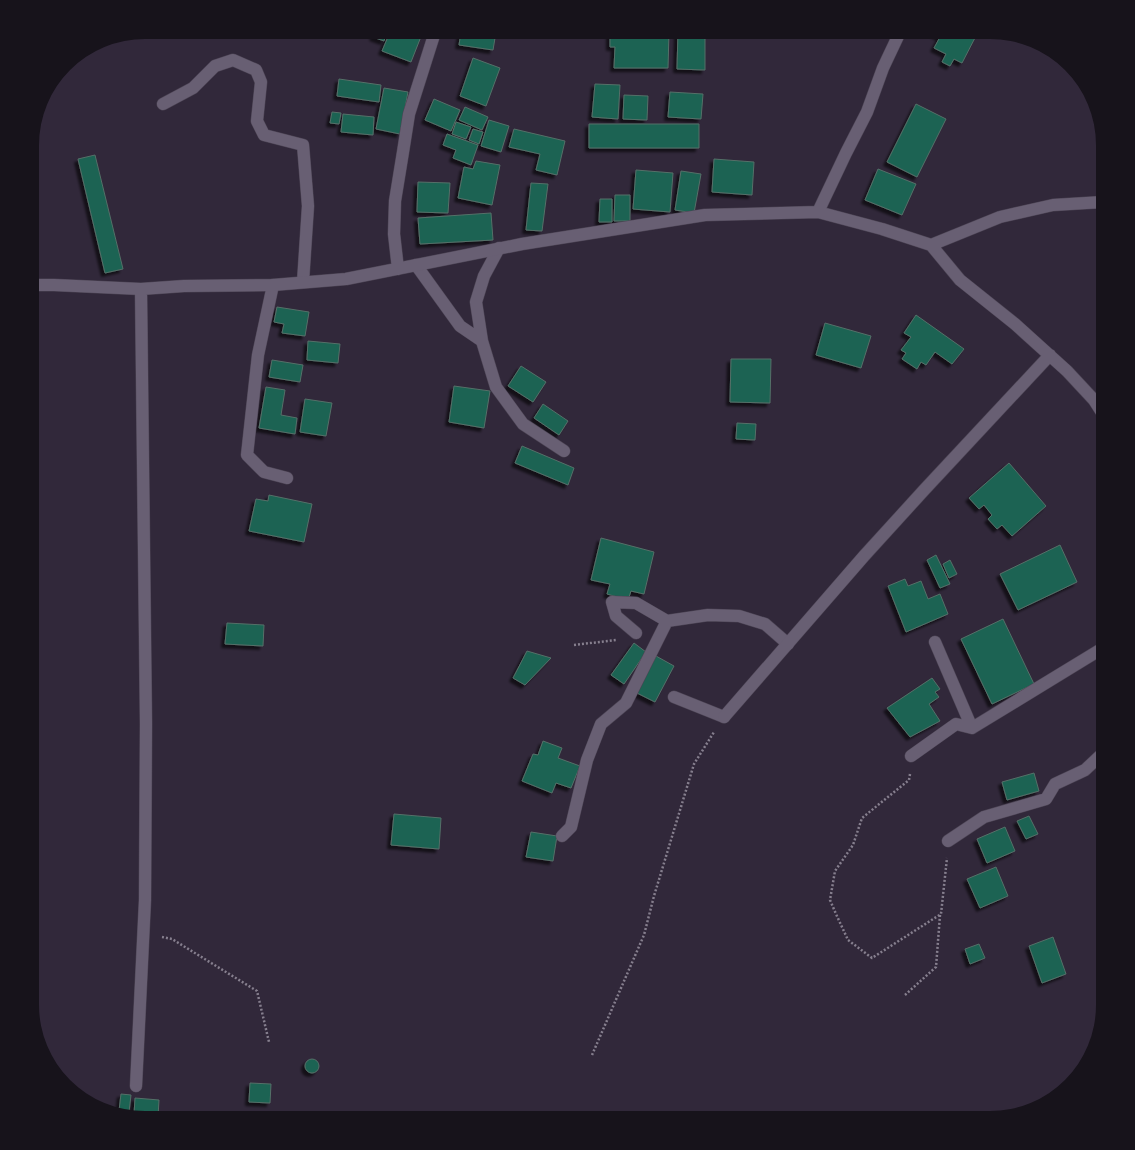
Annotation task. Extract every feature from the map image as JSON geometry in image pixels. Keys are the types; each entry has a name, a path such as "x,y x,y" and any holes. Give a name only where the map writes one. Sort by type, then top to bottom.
{"street":[{"path":"398,269 394,234 395,201 402,152 409,114 433,39"},
{"path":"818,212 867,112 883,68 897,39"},
{"path":"164,104 193,88 215,66 233,60 256,70 261,82 256,121 264,135 303,145 308,206 303,282"},
{"path":"931,245 1000,217 1054,205 1096,202"},
{"path":"39,285 141,289 184,286 273,285 346,279 499,248 705,215 818,212 882,229 931,245 960,280 1015,324 1050,355 1067,371 1096,405"},
{"path":"499,248 484,276 476,302 482,341 496,387 523,424 564,451"},
{"path":"416,265 460,326 482,341"},
{"path":"273,285 258,355 247,455 264,472 287,478"},
{"path":"136,1086 145,900 146,723 141,289"},
{"path":"674,696 724,717 920,494 1050,355"},
{"path":"636,633 616,616 612,602 636,603 667,621 708,615 739,616 764,624 788,644"},
{"path":"562,836 571,827 587,760 601,724 626,703 667,621"},
{"path":"935,642 972,728"},
{"path":"911,756 956,724 972,728 1096,652"},
{"path":"948,841 984,817 1046,799 1055,784 1085,770 1096,760"}],"path":[{"path":"592,1055 644,935 654,896 694,764 724,717"},
{"path":"911,756 910,780 862,818 852,845 834,871 830,900 848,940 872,958 940,914"},
{"path":"905,995 936,967 948,841"},
{"path":"143,934 172,939 257,991 269,1042"}],"building":[{"path":"387,39 420,39 411,62 382,51"},
{"path":"460,39 495,39 493,50 459,45"},
{"path":"610,39 669,39 668,68 614,68 615,47 610,47"},
{"path":"678,39 705,39 705,70 677,69"},
{"path":"939,39 974,39 962,63 954,59 950,66 942,62 946,54 934,48"},
{"path":"473,58 500,68 486,106 460,96"},
{"path":"339,79 381,85 379,102 337,96"},
{"path":"595,84 620,85 618,119 592,117"},
{"path":"384,88 408,92 400,134 376,129"},
{"path":"670,92 703,94 701,119 668,117"},
{"path":"624,95 648,96 647,120 623,119"},
{"path":"434,99 460,110 451,131 425,120"},
{"path":"916,104 946,119 917,177 887,162"},
{"path":"465,107 488,117 482,130 459,120"},
{"path":"332,112 341,113 339,124 330,123"},
{"path":"343,114 374,117 373,135 341,132"},
{"path":"489,120 509,126 501,152 481,146"},
{"path":"456,122 471,127 466,139 452,134"},
{"path":"589,124 699,124 699,148 589,148"},
{"path":"473,129 483,132 479,144 469,140"},
{"path":"514,129 565,141 557,175 536,170 540,154 509,147"},
{"path":"447,134 478,145 471,165 453,158 456,150 443,145"},
{"path":"95,155 123,269 105,273 78,159"},
{"path":"714,159 754,162 752,195 712,192"},
{"path":"476,161 500,165 492,205 458,198 464,167 473,169"},
{"path":"878,169 916,184 902,215 865,200"},
{"path":"636,170 673,173 670,212 633,209"},
{"path":"681,171 701,174 694,213 675,210"},
{"path":"418,182 450,183 448,213 417,212"},
{"path":"531,183 548,184 542,231 526,230"},
{"path":"615,195 630,195 630,221 614,221"},
{"path":"600,199 612,199 612,222 599,222"},
{"path":"491,213 493,240 420,244 418,218"},
{"path":"277,307 309,312 305,336 282,333 284,324 274,322"},
{"path":"916,315 964,349 952,364 935,352 926,365 921,362 917,369 902,359 906,353 901,350 911,337 904,333"},
{"path":"825,323 871,336 861,368 816,355"},
{"path":"308,341 340,344 338,363 307,360"},
{"path":"731,359 771,359 770,403 730,402"},
{"path":"272,360 303,365 300,382 269,377"},
{"path":"521,366 546,382 533,402 508,386"},
{"path":"454,386 490,391 484,428 449,422"},
{"path":"266,387 285,390 281,415 297,418 295,434 259,428"},
{"path":"305,399 332,403 326,436 300,432"},
{"path":"543,404 568,421 559,435 534,418"},
{"path":"737,423 756,424 755,440 736,439"},
{"path":"522,446 574,468 568,485 515,463"},
{"path":"1009,463 1046,506 1012,536 1002,525 997,529 988,519 992,515 984,505 979,509 969,498"},
{"path":"269,495 312,504 304,542 249,531 256,499 268,501"},
{"path":"601,538 654,552 644,594 631,591 628,600 607,594 610,584 591,580"},
{"path":"1060,545 1077,582 1018,610 1000,574"},
{"path":"936,555 950,584 940,588 927,560"},
{"path":"950,560 957,574 949,578 943,564"},
{"path":"905,579 908,586 921,581 928,599 940,594 948,614 906,632 888,586"},
{"path":"1003,619 1034,684 992,704 961,639"},
{"path":"227,623 264,625 263,646 225,644"},
{"path":"634,643 646,652 624,684 611,675"},
{"path":"527,651 551,658 525,685 513,678"},
{"path":"656,656 674,666 655,702 637,693"},
{"path":"932,678 940,689 935,692 939,697 929,704 940,721 910,737 887,708"},
{"path":"543,741 562,748 558,758 580,766 571,788 556,783 552,793 522,781 533,754 538,755"},
{"path":"1034,773 1039,791 1007,800 1002,782"},
{"path":"394,814 441,818 439,849 391,845"},
{"path":"1029,816 1038,834 1026,839 1017,821"},
{"path":"1005,827 1015,851 987,863 977,839"},
{"path":"531,832 557,836 553,861 526,857"},
{"path":"996,867 1008,896 980,908 967,879"},
{"path":"1053,937 1066,974 1042,983 1029,946"},
{"path":"979,944 985,958 970,964 965,949"},
{"path":"309,1059 315,1059 319,1063 319,1069 315,1073 309,1073 305,1069 305,1063"},
{"path":"250,1083 271,1084 270,1103 249,1102"},
{"path":"121,1094 131,1095 129,1110 119,1108"},
{"path":"135,1098 159,1100 158,1111 134,1110"}]}
